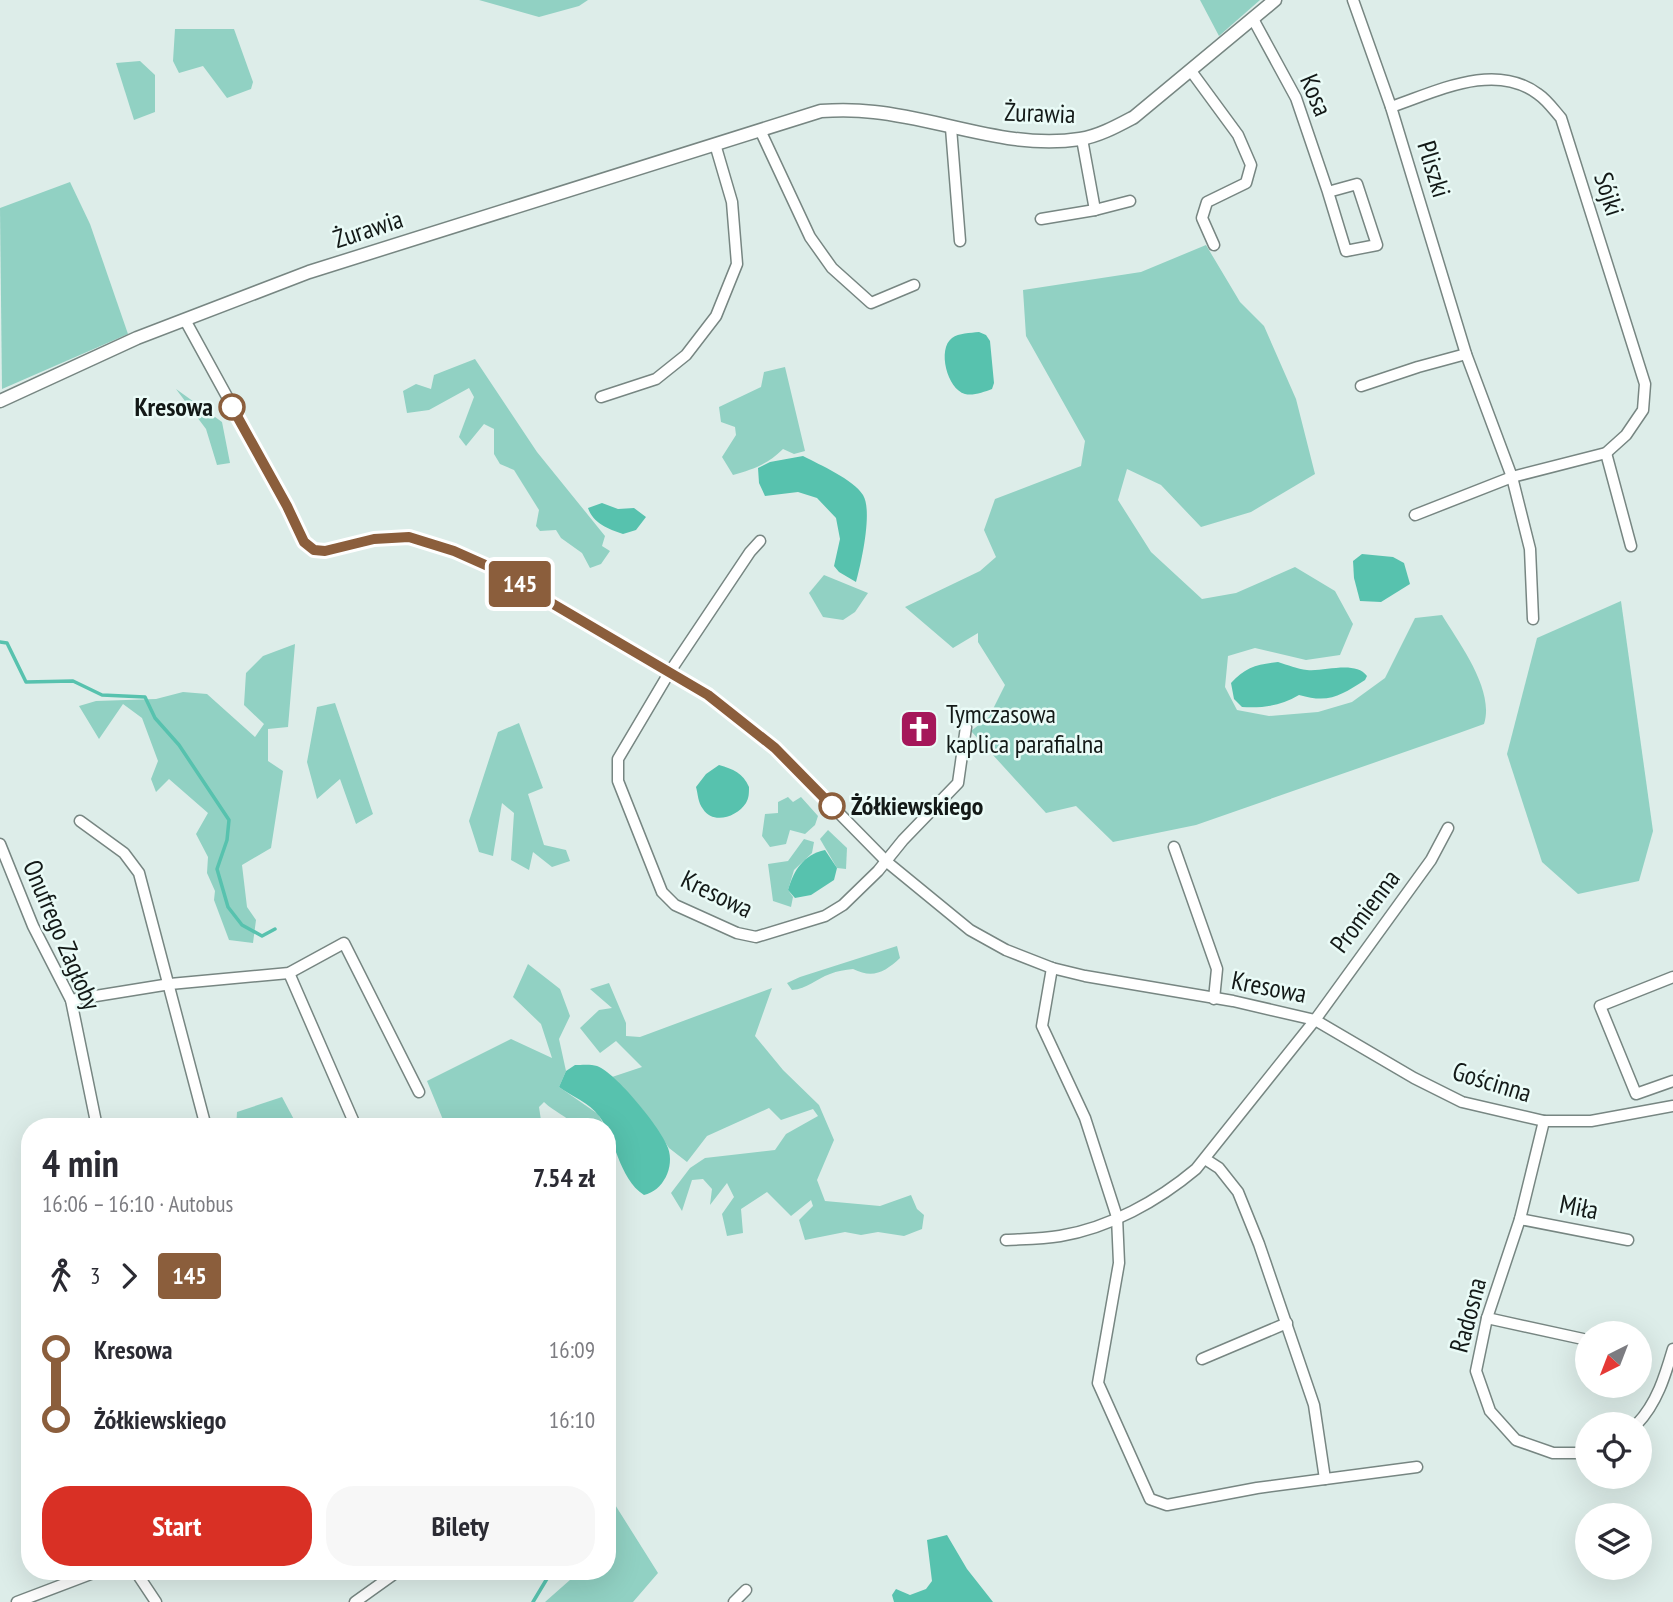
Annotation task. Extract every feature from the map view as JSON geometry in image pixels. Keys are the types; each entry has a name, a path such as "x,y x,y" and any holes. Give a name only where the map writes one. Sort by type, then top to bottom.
{"street":[{"name":"Żurawia","path":"0,401 137,338 347,259 821,111 877,112 951,128 1048,142 1082,139 1109,130 1134,117 1275,0"},
{"name":"Pliszki","path":"1353,0 1391,107 1466,354 1512,477 1530,549 1533,619"},
{"name":"Kosa","path":"1253,19 1296,98 1346,251 1377,245 1357,184 1328,192"},
{"path":"1191,71 1238,135 1251,165 1246,183 1207,202 1202,218 1214,245"},
{"name":"Sójki","path":"1391,107 1464,81 1507,79 1538,93 1561,118 1645,384 1643,410 1626,435 1605,453 1512,477 1415,515"},
{"path":"951,128 960,241"},
{"path":"760,130 810,237 832,268 871,303 914,285"},
{"path":"1082,139 1096,210"},
{"path":"601,397 656,379 686,355 716,316 737,264 732,202 715,144"},
{"path":"1041,219 1130,201"},
{"name":"Kresowa","path":"185,320 304,542 314,550 325,551 374,539 409,537 454,551 490,567 542,596 708,695 775,748 887,862 970,930 1006,950 1052,968 1233,1001 1315,1020"},
{"path":"1361,386 1466,354"},
{"path":"1605,453 1632,546"},
{"name":"Kresowa","path":"760,541 669,673 618,759 618,781 662,892 675,905 737,933 756,937 825,916 843,905 887,862"},
{"path":"887,862 903,840 958,783 966,727"},
{"path":"80,821 124,853 139,873 204,1118"},
{"name":"Promienna","path":"1006,1240 1060,1236 1093,1227 1133,1211 1177,1185 1205,1159 1315,1020 1431,860 1448,828"},
{"name":"Onufrego Zagłoby","path":"0,844 33,926 71,1000 95,1118"},
{"name":"Kresowa","path":"1174,847 1217,969 1214,999"},
{"path":"71,1000 170,984 289,973 344,943 419,1092"},
{"path":"1052,968 1042,1026 1085,1118 1116,1217 1119,1263 1098,1383 1150,1499 1167,1505 1257,1488 1417,1467"},
{"path":"289,973 352,1118"},
{"path":"1673,977 1600,1006 1636,1094 1673,1082"},
{"name":"Gościnna","path":"1315,1020 1414,1078 1462,1102 1544,1121 1591,1121 1673,1106"},
{"name":"Radosna","path":"1544,1121 1521,1219 1487,1318 1476,1371 1490,1411 1516,1440 1553,1453 1575,1453"},
{"path":"1205,1159 1219,1168 1238,1192 1287,1323 1314,1405 1325,1479"},
{"name":"Miła","path":"1521,1219 1628,1240"},
{"path":"1487,1318 1575,1337"},
{"path":"1202,1359 1287,1323"},
{"path":"1648,1412 1665,1376 1673,1349"},
{"path":"17,1602 75,1580"},
{"path":"141,1580 156,1602"},
{"path":"355,1602 386,1580"},
{"path":"734,1602 746,1590"}],"shaded area":[{"path":"479,0 588,0 579,6 539,17"},
{"path":"1200,0 1260,0 1219,36"},
{"path":"175,29 234,29 253,82 251,89 227,98 203,66 179,73 173,61"},
{"path":"140,61 155,75 155,112 134,120 116,63"},
{"path":"70,182 90,224 128,334 2,389 0,208"},
{"path":"1206,245 1240,302 1264,326 1296,399 1315,474 1251,512 1201,527 1161,485 1127,469 1118,500 1151,552 1202,599 1236,593 1295,567 1335,591 1353,624 1340,655 1306,660 1255,648 1228,656 1225,687 1237,710 1269,716 1318,712 1352,702 1385,678 1415,618 1442,615 1474,667 1480,682 1486,711 1484,724 1196,825 1113,842 1076,806 1046,813 971,731 989,717 1005,685 978,642 978,633 953,648 905,607 980,571 996,557 984,530 995,499 1081,466 1085,441 1026,336 1023,290 1141,272"},
{"path":"979,332 986,335 990,341 994,383 992,389 965,394 953,385 949,377 945,351 955,336"},
{"path":"475,359 537,452 605,536 602,546 610,551 601,564 590,568 582,553 561,538 556,530 540,531 536,526 539,510 514,470 500,464 494,454 494,429 484,424 466,446 459,437 474,397 469,388 429,410 407,413 403,391 416,384 431,389 434,375"},
{"path":"785,367 805,451 794,454 783,449 772,459 733,475 722,457 736,435 735,427 721,422 719,407 761,387 764,372"},
{"path":"176,389 222,422 230,463 217,465 206,429"},
{"path":"803,456 844,478 863,495 867,513 856,582 834,566 840,539 836,518 817,498 798,492 765,496 759,483 758,468 770,462"},
{"path":"602,503 618,509 634,508 646,517 636,530 623,534 593,518 588,508"},
{"path":"1362,554 1393,557 1404,563 1410,584 1381,602 1360,601 1353,561"},
{"path":"824,575 868,593 855,612 843,620 823,617 809,593"},
{"path":"1621,601 1653,831 1639,881 1578,894 1542,862 1507,754 1537,638"},
{"path":"295,644 288,727 268,729 268,761 283,771 271,848 242,865 247,907 256,920 253,943 229,940 207,873 208,857 196,834 208,813 169,779 156,792 151,779 158,761 142,718 123,704 99,739 79,706 96,701 156,699 183,692 207,694 255,737 264,724 244,705 246,673 263,656"},
{"path":"1278,662 1307,670 1355,669 1367,676 1365,680 1335,697 1319,699 1299,695 1272,706 1242,707 1234,699 1231,683 1252,667"},
{"path":"335,703 373,814 356,824 340,779 317,799 307,762 317,707"},
{"path":"519,723 543,788 528,794 544,845 566,850 570,861 552,867 533,852 529,870 511,860 514,813 502,803 493,856 479,852 469,821 498,732"},
{"path":"719,765 741,775 749,789 748,799 742,808 719,818 707,814 703,809 696,787 706,774"},
{"path":"788,797 793,802 801,797 818,816 815,825 805,834 790,830 786,844 770,847 762,836 765,814 778,813 778,802"},
{"path":"828,830 847,848 846,869 837,868 820,839"},
{"path":"804,839 814,842 812,853 794,870 788,890 793,897 791,907 773,901 768,864 788,861"},
{"path":"825,850 837,868 834,880 811,895 795,898 788,890 793,876 805,860"},
{"path":"897,946 900,958 889,967 873,974 853,969 841,971 792,990 787,983 800,977"},
{"path":"528,964 560,989 570,1016 559,1039 566,1071 559,1087 600,1118 565,1118 544,1102 539,1107 541,1118 442,1118 427,1081 511,1039 552,1058 541,1024 513,997"},
{"path":"609,983 626,1023 626,1036 640,1037 772,988 755,1036 783,1070 819,1105 834,1140 817,1180 825,1201 880,1206 911,1195 917,1209 924,1215 922,1229 904,1236 878,1232 861,1235 845,1232 805,1240 799,1220 813,1206 811,1200 791,1216 767,1192 741,1209 743,1233 727,1236 722,1214 734,1197 727,1183 710,1205 712,1189 703,1179 692,1180 682,1211 671,1193 690,1168 705,1158 775,1150 786,1134 818,1116 813,1109 781,1120 769,1108 707,1136 687,1162 669,1148 642,1109 612,1077 642,1067 616,1041 600,1053 580,1028 599,1010 612,1008 590,989"},
{"path":"575,1065 597,1066 615,1079 637,1102 664,1139 670,1155 666,1177 657,1189 644,1195 628,1179 616,1151 616,1118 600,1118 586,1103 559,1087 566,1071"},
{"path":"282,1097 293,1118 237,1118 237,1112"},
{"path":"616,1506 658,1573 633,1602 545,1602 570,1580 616,1580"},
{"path":"947,1535 967,1569 993,1602 894,1602 892,1595 896,1589 910,1595 926,1589 932,1581 927,1540"}],"waterway":[{"path":"0,642 7,643 26,682 73,681 102,695 145,697 155,718 179,745 229,820 227,840 217,869 228,907 242,925 262,936 275,929"},
{"path":"533,1602 546,1580"}],"bus line":[{"name":"145","path":"232,407 304,542 314,550 347,547 374,539 409,537 454,551 490,567 708,695 775,748 832,806"}],"place":[{"name":"Kresowa","path":"232,407"},
{"name":"Tymczasowa kaplica parafialna","path":"919,729"},
{"name":"Żółkiewskiego","path":"832,806"}]}
